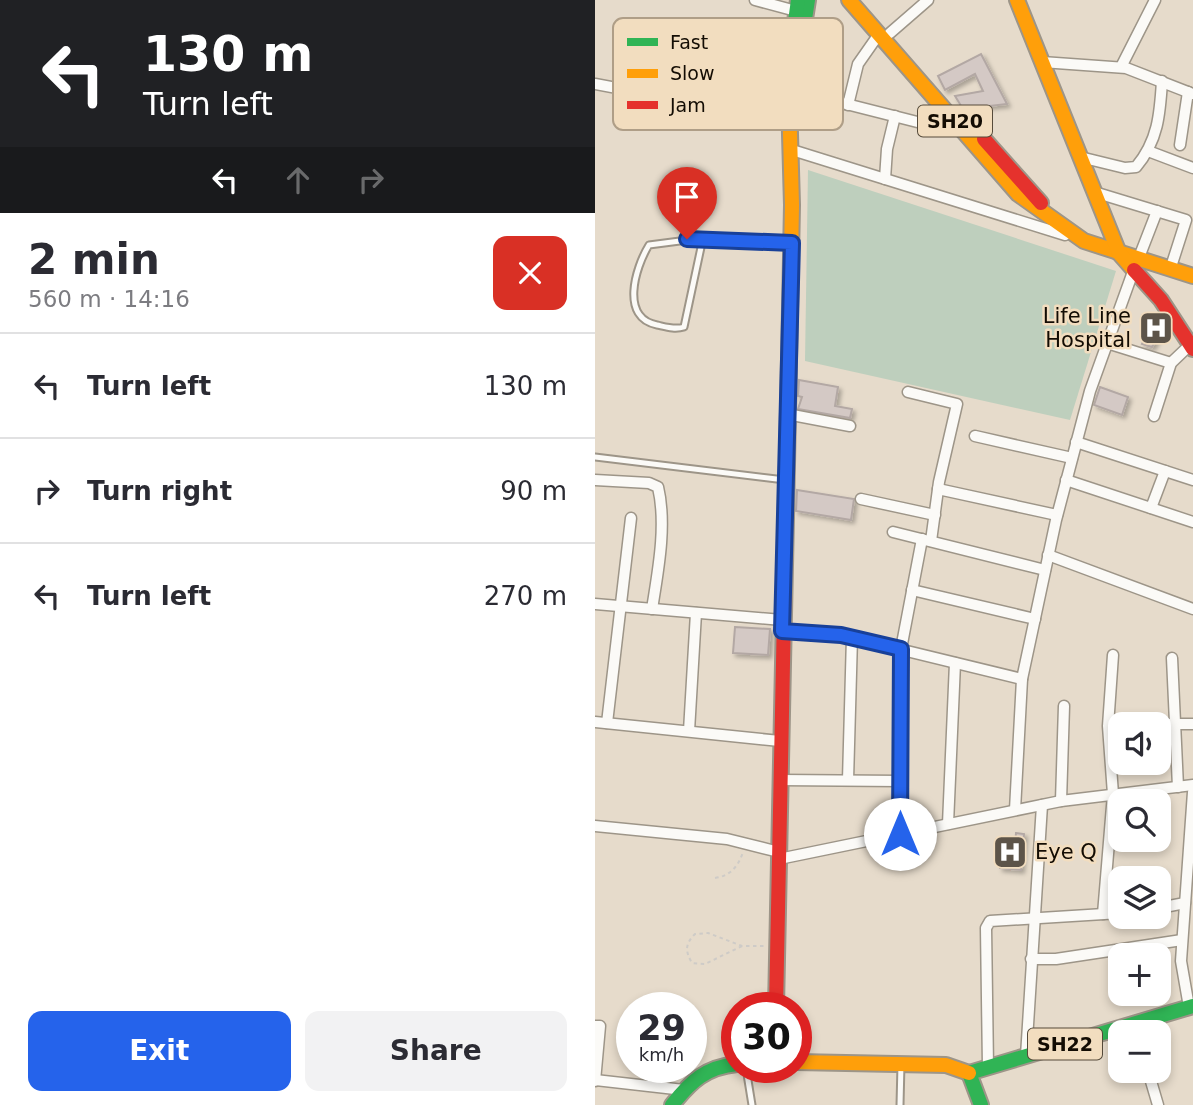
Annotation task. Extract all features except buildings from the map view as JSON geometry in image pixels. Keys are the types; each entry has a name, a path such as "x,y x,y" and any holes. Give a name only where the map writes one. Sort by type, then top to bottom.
{"street":[{"path":"755,0 797,6"},
{"path":"805,18 808,0"},
{"name":"SH20","path":"849,0 884,33 1069,233"},
{"name":"SH20","path":"861,0 958,125 1018,194 1069,233 1084,241 1119,254 1136,265 1155,266 1193,276"},
{"path":"848,105 858,64 884,33 928,0"},
{"path":"1017,0 1119,254"},
{"path":"1121,67 1155,0"},
{"path":"1042,62 1121,67 1191,93 1180,145"},
{"path":"1080,157 1125,168 1136,167 1148,151 1159,120 1162,81"},
{"path":"595,84 613,87"},
{"path":"843,104 944,129 958,125"},
{"path":"885,179 887,149 895,116"},
{"path":"777,992 785,480 792,243 791,130"},
{"path":"792,150 1084,241"},
{"path":"1148,151 1193,168"},
{"path":"1094,192 1186,220 1170,270"},
{"path":"1015,810 1022,679 1057,515 1076,442 1107,343 1157,211"},
{"path":"1136,265 1192,347 1171,363 1154,416"},
{"name":"SH20","path":"1155,266 1193,281"},
{"path":"1107,343 1171,363"},
{"path":"900,834 901,649 912,590 935,515 938,489 957,404 908,393"},
{"path":"787,414 850,426"},
{"path":"975,436 1072,458"},
{"path":"1076,442 1193,480"},
{"path":"1151,508 1165,471"},
{"path":"595,480 649,483 658,487 661,498 660,539 652,609"},
{"path":"1066,480 1193,522"},
{"path":"938,489 1057,515"},
{"path":"860,499 935,515"},
{"path":"607,723 631,518"},
{"path":"893,532 1045,569"},
{"path":"1048,555 1193,609"},
{"path":"912,590 1035,619"},
{"path":"595,604 696,613 852,637 1022,679"},
{"path":"689,731 696,613"},
{"path":"848,780 852,637"},
{"path":"1109,712 1112,655"},
{"path":"1172,658 1178,787"},
{"path":"948,824 955,663"},
{"path":"1061,801 1064,706"},
{"path":"595,722 781,741"},
{"path":"1171,723 1193,724"},
{"path":"780,780 900,781"},
{"path":"1159,789 1193,785"},
{"path":"1191,1006 1181,961 1193,792"},
{"path":"595,826 727,839 779,856 1042,804 1108,795"},
{"path":"1026,1056 1042,804"},
{"path":"1103,914 1113,852"},
{"path":"1171,906 1185,903"},
{"path":"988,1067 986,928 990,921 1108,914"},
{"path":"1031,960 1056,959 1182,940"},
{"name":"SH22","path":"1157,1020 1191,1006"},
{"path":"595,1026 600,1026 595,1081 684,1090"},
{"name":"SH22","path":"969,1073 1108,1035"},
{"path":"812,1062 947,1065 969,1073 981,1105"},
{"path":"672,1105 695,1076 713,1066 721,1065"},
{"path":"1152,1083 1158,1105"}],"lane":[{"path":"703,238 684,327 677,329 645,323 638,315 634,290 639,262 649,245 703,238 792,243"},
{"path":"595,457 785,480"},
{"path":"900,1105 901,1064"},
{"path":"748,1083 752,1105"}],"path":[{"path":"715,878 726,876 740,863 745,844"},
{"path":"742,946 705,964 692,963 686,953 688,941 695,933 709,933 742,946 778,946"}],"green space":[{"path":"808,170 1116,271 1070,420 805,361"}],"traffic: fast":[{"path":"796,18 798,0"},
{"path":"805,18 808,0"},
{"path":"981,1105 969,1073 1193,1006"},
{"path":"672,1105 700,1077 721,1067"}],"traffic: slow":[{"path":"849,0 1018,194 1084,241 1193,276"},
{"path":"1017,0 1119,253 1134,270"},
{"path":"786,516 792,205 790,130"},
{"path":"812,1062 946,1065 969,1073"}],"traffic: jam":[{"path":"984,139 1041,203"},
{"path":"1134,270 1161,300 1193,349"},
{"path":"776,992 786,516"}],"place":[{"name":"Life Line Hospital","path":"1156,328"},
{"name":"Eye Q","path":"1010,852"}],"route":[{"path":"687,239 792,243 782,631 841,635 901,649 900,834"}]}
